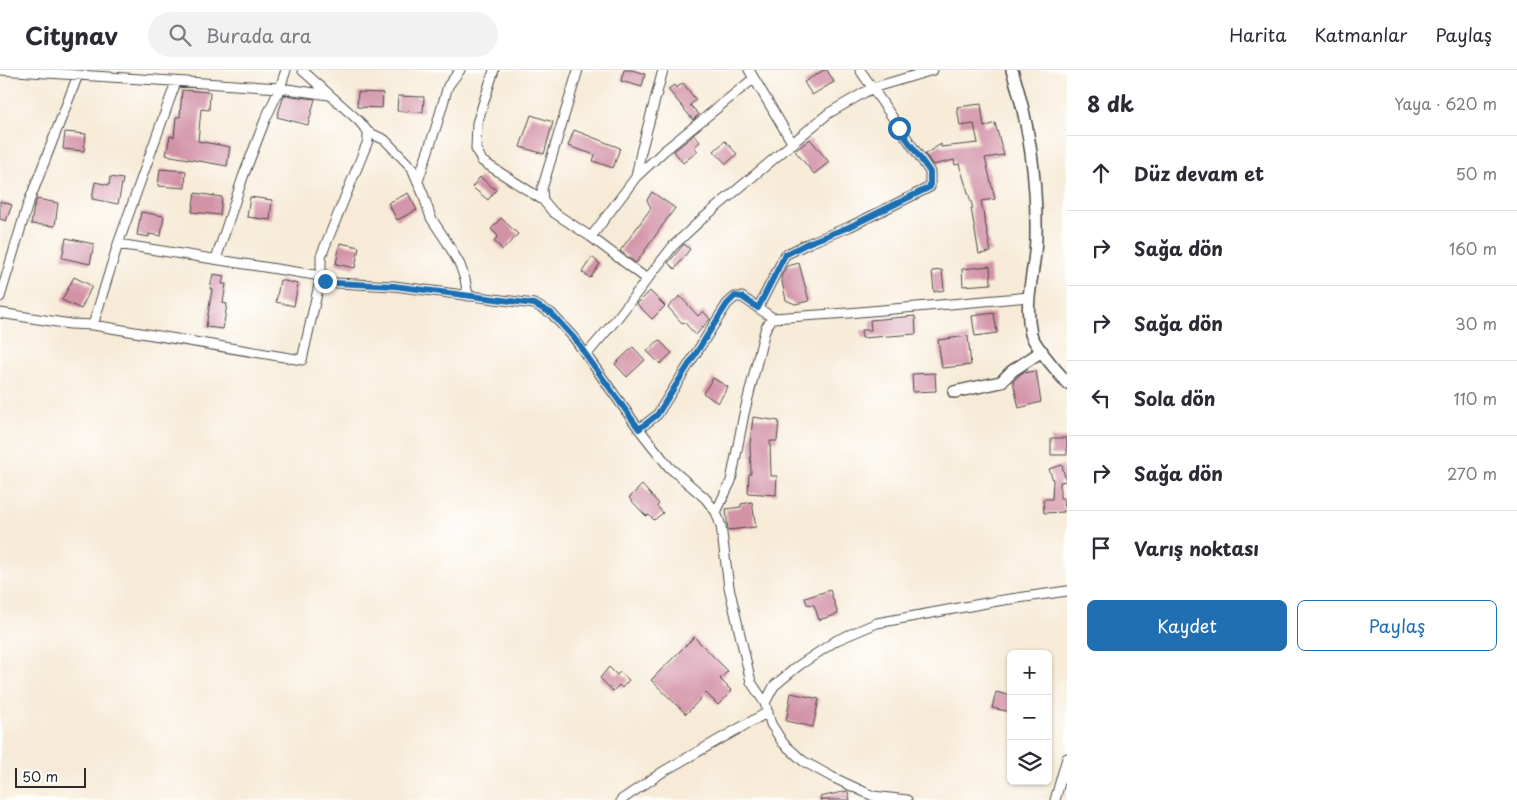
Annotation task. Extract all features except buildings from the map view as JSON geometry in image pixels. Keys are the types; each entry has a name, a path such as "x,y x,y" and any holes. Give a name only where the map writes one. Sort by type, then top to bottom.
{"street":[{"path":"0,70 280,88 330,95"},
{"path":"216,259 243,177 286,70"},
{"path":"302,70 359,121 368,132 385,140 412,168 430,218 460,265 468,296"},
{"path":"418,181 448,86 460,70"},
{"path":"494,70 477,123 476,149 482,162 543,200 553,212 591,237 647,280"},
{"path":"543,200 542,189 578,70"},
{"path":"636,177 663,70"},
{"path":"758,308 785,255 808,243 849,227 930,187 930,172 860,70"},
{"path":"586,355 673,246 701,220 829,113 872,88 919,72 933,70"},
{"path":"1012,70 1021,100 1034,180 1036,238 1027,312 1032,337 1050,364 1067,383"},
{"path":"591,237 636,177 751,74 793,144"},
{"path":"0,296 28,207 78,75"},
{"path":"93,325 118,244 176,82"},
{"path":"0,313 70,324 93,325 302,360 321,276 320,256 368,141 368,132"},
{"path":"118,244 321,276 325,281 336,283 394,286 534,304 551,313 574,338 639,429 670,466 706,498 716,512 721,526 730,587 751,682 766,707 771,724 783,743 803,760 832,777 873,796 907,800"},
{"path":"639,429 657,415 727,304 735,296 742,297 773,318 1028,297"},
{"path":"716,512 731,481 744,414 762,342 766,327 773,318"},
{"path":"954,392 1001,382 1012,371 1042,351"},
{"path":"620,800 766,707 774,686 798,666 837,640 877,622 997,601 1067,592"},
{"path":"1055,800 1067,758"}],"route":[{"path":"325,281 394,286 534,304 551,313 574,338 639,429 657,415 727,304 735,296 742,297 758,308 785,255 808,243 849,227 930,187 930,172 899,128"}]}
